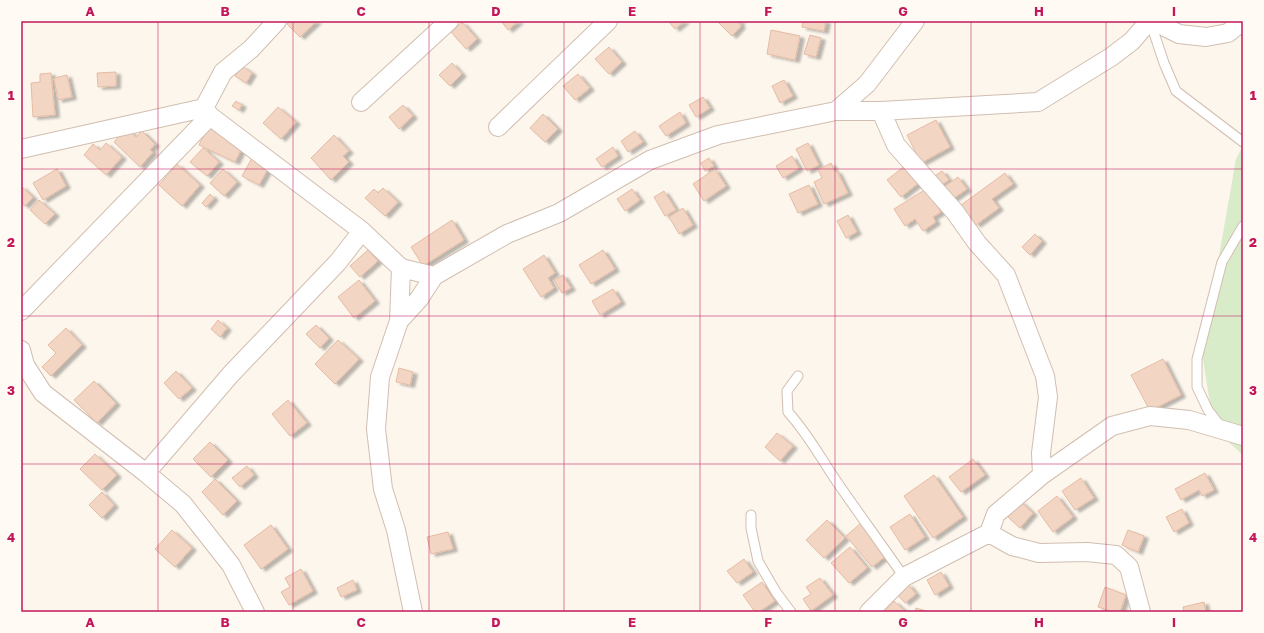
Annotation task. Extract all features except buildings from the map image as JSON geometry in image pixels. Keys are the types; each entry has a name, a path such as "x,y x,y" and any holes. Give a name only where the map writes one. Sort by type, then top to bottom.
{"street":[{"path":"21,311 207,112 223,72 251,49 277,21"},
{"path":"361,102 449,21"},
{"path":"498,128 608,21"},
{"path":"836,111 867,84 915,21"},
{"path":"399,321 419,299 434,276 507,234 559,213 650,160 718,135 836,111 881,111 1038,102 1132,41 1151,21 1179,34 1206,37 1228,33 1243,21"},
{"path":"881,111 896,145 955,212 977,243 1006,275 1045,376 1048,397 1042,453 1042,475"},
{"path":"21,149 207,112 362,231 401,268 434,276"},
{"path":"146,473 231,374 338,262 362,231"},
{"path":"401,268 399,321 380,377 376,429 383,489 396,530 413,612"},
{"path":"21,350 25,365 43,392 183,504 231,565 255,612"},
{"path":"869,612 904,577 989,533 996,514 1042,475 1112,426 1150,416 1189,420 1243,436"},
{"path":"989,533 1012,546 1039,553 1087,552 1116,555 1129,566 1141,612"}],"lane":[{"path":"1151,21 1164,64 1176,91 1243,142"},
{"path":"1225,431 1208,410 1196,387 1197,359 1222,262 1243,226"},
{"path":"798,376 787,392 788,412 799,424 904,577"},
{"path":"751,515 751,528 758,561 776,592 791,612"}],"green space":[{"path":"1243,146 1243,455 1214,429 1202,353 1236,159"}]}
